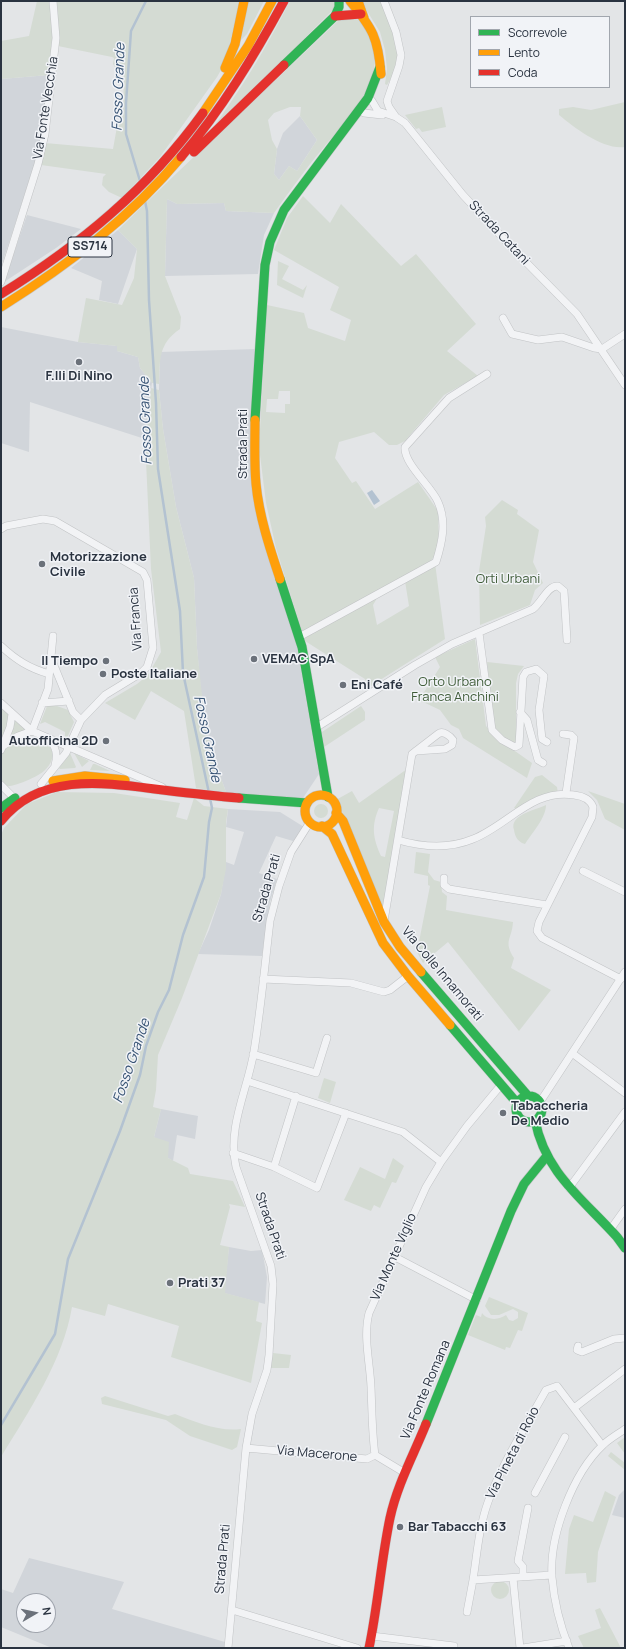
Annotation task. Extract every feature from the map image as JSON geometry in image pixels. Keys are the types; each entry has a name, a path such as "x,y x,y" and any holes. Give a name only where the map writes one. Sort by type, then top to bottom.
{"main road":[{"path":"212,100 215,85 234,50 244,1"},
{"name":"SS714","path":"1,294 48,264 88,234 161,166 212,100 240,58 272,1"},
{"name":"SS714","path":"1,307 50,276 94,244 169,174 239,80 284,1"},
{"path":"183,156 195,152 335,16 340,1"},
{"name":"Strada Prati","path":"328,797 317,727 299,637 270,548 256,486 254,460 256,394 265,265 270,242 284,210 330,150 364,113 372,101 379,84 380,67 378,45 362,16 350,1"},
{"path":"335,16 362,16 358,1"},
{"name":"Strada Prati","path":"330,150 334,140 368,98 380,67"},
{"path":"324,774 305,813 310,822 322,826 329,831 336,842 377,932 408,976 517,1103"},
{"path":"76,784 85,776"},
{"name":"Via Francia","path":"1,808 42,784 61,778 85,776 124,780 153,788"},
{"name":"Via Francia","path":"34,794 42,784"},
{"name":"Via Francia","path":"1,821 17,800 49,788 76,784 153,788 178,792 226,796 310,800"},
{"path":"310,800 318,795 328,797 335,804 336,813 331,822 322,826"},
{"name":"Via Colle Innamorati","path":"336,813 343,822 384,922 400,947 528,1096"},
{"path":"528,1096 535,1097 540,1102 541,1112 535,1120 528,1122 521,1119 516,1113 517,1103 522,1098 528,1096"},
{"path":"535,1120 539,1139 546,1157 569,1188 610,1230 625,1248"},
{"name":"Via Fonte Romana","path":"369,1648 378,1603 390,1518 405,1474 517,1198 536,1168 546,1157"}],"street":[{"name":"Via Fonte Vecchia","path":"1,282 38,164 45,134 56,38 53,1"},
{"path":"384,1 400,44 399,66 387,102 396,117"},
{"name":"Strada Catani","path":"372,101 378,111 396,117 405,124 421,142 444,174 472,206 577,314 625,384"},
{"path":"364,113 396,117"},
{"path":"503,318 512,334 538,340 562,337 594,348 602,349 625,334"},
{"path":"299,637 436,562 443,535 443,521 440,506 435,496 412,464 405,451 405,447 449,398 487,374"},
{"name":"Via Francia","path":"1,529 6,526 42,519 55,521 143,572 147,580 152,648 147,667 142,673 105,695 81,720 70,746 42,784"},
{"path":"317,727 415,664 452,644 533,609 540,604 550,587 555,585 564,591 567,640"},
{"path":"479,633 491,726 495,734 515,747 519,745 523,677 529,670 538,670 544,679 539,710 542,739 546,742"},
{"path":"2,748 18,736 32,731 48,689 53,636"},
{"path":"1,646 16,660 30,668 49,674"},
{"path":"51,658 73,712 81,720"},
{"path":"99,691 100,700"},
{"path":"42,704 69,701"},
{"name":"Via Francia","path":"1,703 32,731 70,746 143,780 178,792"},
{"path":"520,712 527,720 538,760 543,763"},
{"path":"2,748 10,727 12,714"},
{"path":"384,922 412,754 440,732 444,733 453,740 452,745 448,748 416,751"},
{"path":"564,734 572,735 574,738 566,793"},
{"path":"48,737 53,742 57,754 54,769"},
{"path":"1,785 17,800"},
{"path":"398,840 416,845 434,846 458,844 473,840 495,828 517,810 530,803 566,793 579,795 589,800 594,807 593,812 538,922 537,931 542,938 621,979"},
{"name":"Strada Prati","path":"228,1648 246,1448 252,1414 267,1370 273,1284 271,1266 240,1181 233,1153 235,1130 253,1054 270,921 279,886 291,852 310,822"},
{"path":"583,871 625,892"},
{"path":"444,878 444,885 449,889 547,905"},
{"path":"540,1102 625,972"},
{"path":"263,979 351,983 384,992 390,990 408,976"},
{"path":"253,1054 316,1073 327,1038"},
{"path":"572,1053 625,1093"},
{"path":"247,1081 403,1132 441,1162"},
{"name":"Via Monte Viglio","path":"375,1455 372,1438 371,1386 366,1327 369,1313 426,1187 441,1162 467,1126 501,1085"},
{"path":"274,1167 296,1096"},
{"path":"569,1188 625,1112"},
{"path":"233,1153 274,1167 317,1188 346,1113"},
{"path":"610,1230 625,1210"},
{"path":"395,1257 476,1300"},
{"path":"578,1346 578,1350 582,1352 614,1339 625,1338"},
{"path":"574,1408 625,1369"},
{"name":"Via Pineta di Roio","path":"467,1612 482,1524 488,1503 497,1478 546,1390 557,1386 602,1445"},
{"path":"523,1648 568,1645 560,1620 552,1575 556,1544 567,1501 585,1468 602,1445 625,1429"},
{"path":"535,1492 565,1438"},
{"name":"Via Macerone","path":"246,1448 367,1459 375,1455 405,1474"},
{"path":"523,1577 523,1567 518,1561 528,1508"},
{"path":"473,1580 552,1575"},
{"path":"513,1578 520,1648"},
{"path":"232,1610 357,1648"},
{"path":"372,1636 454,1646"}],"shaded area":[{"path":"49,75 43,122 35,163 1,267 1,79"},
{"path":"300,116 317,140 297,171 289,166 279,180 274,174 277,149 283,133"},
{"path":"167,199 177,204 224,203 226,211 274,213 264,235 258,274 165,276"},
{"path":"27,215 81,229 56,248 4,282"},
{"path":"118,230 137,249 118,304 99,300 102,281 71,268"},
{"path":"1,327 78,342 118,346 117,351 138,357 140,368 152,382 145,439 30,402 29,452 1,443"},
{"path":"256,349 251,465 254,501 296,642 319,774 303,798 226,792 212,754 204,724 197,648 194,578 176,507 163,429 159,390 160,352"},
{"path":"228,809 280,812 304,827 293,841 276,836 259,873 277,879 270,902 262,956 198,954 209,930 221,894 226,862 234,865 244,832 226,827"},
{"path":"161,1109 198,1116 195,1139 177,1135 173,1161 168,1158 154,1137"},
{"path":"229,1247 251,1251 262,1250 267,1277 265,1304 224,1293"},
{"path":"625,1489 625,1518 612,1515 619,1495"},
{"path":"29,1558 124,1582 112,1609 225,1642 224,1648 52,1648 1,1627 1,1589 13,1593"}],"green space":[{"path":"37,1 49,1 53,28 49,75 1,79 1,41 29,36"},
{"path":"56,1 240,1 225,63 217,77 160,157 122,198 109,192 102,185 103,177 106,174 41,165 45,143 113,149 118,121 123,116 124,72 118,72 113,64 114,58 112,57 58,46 59,30"},
{"path":"248,1 264,1 247,34 241,40"},
{"path":"290,1 336,1 335,8 208,134 252,69 272,36"},
{"path":"363,1 381,1 394,34 398,51 398,60 392,77 387,85 385,84 387,69 385,50 380,32 367,11"},
{"path":"341,18 358,20 370,37 375,54 374,71 368,88 359,104 311,163 274,213 226,211 224,203 177,204 167,199 165,276 181,317 180,329 168,341 162,353 160,360 159,384 152,383 140,368 138,357 117,351 117,346 78,342 86,298 122,305 134,278 137,249 118,230 173,176","holes":["290,107 301,107 300,116 317,140 297,171 289,166 279,180 274,174 277,149 272,140 268,120 274,113"]},
{"path":"625,102 625,147 617,147 599,142 581,132 559,115 559,109 573,107 591,110"},
{"path":"442,107 446,127 422,132 419,128 416,129 405,115"},
{"path":"303,196 330,223 341,204 401,266 416,254 476,324 447,351 478,376 444,395 405,441 397,445 389,445 374,432 339,442 335,458 352,483 356,481 375,509 418,482 438,511 439,546 434,557 428,564 383,588 373,605 377,625 409,606 405,581 435,563 445,639 369,687 365,679 305,641 276,548 266,503 259,447 267,305 304,313 308,328 345,341 351,320 330,310 339,287 274,250 287,218","holes":["279,391 290,391 290,404 285,404 285,413 266,412 267,399 278,399"]},
{"path":"278,261 289,266 282,279 303,290 307,285 303,298 277,285"},
{"path":"151,388 159,390 163,429 176,507 194,578 197,648 205,724 212,754 226,792 196,788 184,711 151,691 135,720 105,703 137,684 148,675 161,652 151,569 145,439"},
{"name":"Orti Urbani","path":"502,500 518,510 517,514 539,530 533,562 543,583 535,590 530,605 480,625 479,571 486,526 485,517"},
{"name":"Orto Urbano Franca Anchini","path":"475,639 486,726 495,737 532,763 527,778 463,738 459,729 451,725 440,710 419,700 440,667 435,657"},
{"path":"487,662 524,666 518,674 516,683 516,743 504,738 494,728"},
{"path":"1,706 12,714 1,743"},
{"path":"47,706 57,706 68,710 74,722 67,738 65,737 65,732 45,722 40,724"},
{"path":"361,706 365,712 365,720 324,747 322,732"},
{"path":"15,721 26,729 9,739"},
{"path":"30,737 42,740 48,744 53,755 51,762 43,772 33,778 15,785 6,786 1,779 1,755 4,750 19,739"},
{"path":"70,753 76,767 60,769 59,768"},
{"path":"74,753 89,761 82,767"},
{"path":"93,764 95,764 110,771 90,770"},
{"path":"407,769 384,909 338,803 334,801 352,791 359,803","holes":["379,808 394,811 385,857 381,856 376,843 374,832 376,814"]},
{"path":"542,775 557,787 558,794 517,809 514,808 535,777"},
{"path":"588,791 625,804 625,830 605,819 597,800"},
{"path":"57,792 114,793 180,803 176,817 187,820 194,798 204,806 228,809 226,822 226,869 221,894 182,998 158,1055 156,1090 153,1107 161,1109 154,1137 169,1142 168,1158 188,1168 190,1174 233,1181 245,1207 229,1204 230,1207 220,1245 229,1247 225,1293 259,1302 256,1321 262,1323 251,1383 171,1357 179,1326 108,1304 105,1316 72,1307 68,1327 53,1366 44,1385 1,1457 1,835 4,828 27,804"},
{"path":"321,804 326,806 328,811 326,816 321,818 316,816 314,811 316,806"},
{"path":"546,805 544,815 538,825 525,844 522,843 515,834 513,825 515,820 524,814"},
{"path":"416,852 430,854 428,872 434,880 441,882 442,892 447,896 446,910 513,922 509,940 509,948 514,958 511,968 551,990 519,1031 448,942 423,963 417,952 430,886 428,885 428,876 414,873"},
{"path":"324,1078 336,1082 330,1103 318,1098"},
{"path":"393,1158 404,1166 396,1183 392,1182 380,1208 374,1205 371,1211 344,1200 360,1167 385,1179"},
{"path":"489,1297 528,1313 522,1331 518,1330 510,1348 506,1347 505,1350 468,1335 476,1315 481,1317 482,1313 484,1316 494,1319 506,1315 509,1320 513,1321 518,1318 518,1312 513,1309 499,1315 491,1315 485,1306"},
{"path":"273,1353 291,1355 289,1368 270,1368"},
{"path":"105,1396 168,1416 175,1414 216,1428 233,1430 241,1429 237,1447 232,1450 190,1436 166,1420 102,1404 101,1398"},
{"path":"625,1437 625,1454 617,1443"},
{"path":"611,1452 625,1463 625,1470 608,1456"},
{"path":"605,1491 616,1497 598,1552 596,1582 587,1583 586,1573 565,1574 569,1529 574,1515 593,1522"},
{"path":"496,1581 504,1581 509,1586 507,1597 504,1599 496,1599 491,1594 491,1586"},
{"path":"600,1608 621,1648 584,1648 578,1636 601,1628 595,1610"}],"water":[{"path":"372,490 380,501 374,505 367,493"}],"waterway":[{"name":"Fosso Grande","path":"140,181 126,134 126,103 131,31 146,1"},
{"name":"Fosso Grande","path":"145,201 147,211 149,300 156,403 158,469 180,611 183,673 209,793"},
{"name":"Fosso Grande","path":"1,1425 55,1334 68,1259 120,1131 140,1075 146,1046 158,1012 169,990 183,935 204,877 209,822 212,808 210,798"}],"traffic: fast":[{"path":"284,65 335,16 339,7 339,1"},
{"path":"255,420 265,265 270,242 284,210 368,98 380,67"},
{"path":"280,579 302,647 328,797"},
{"path":"1,808 15,798"},
{"path":"239,798 307,803"},
{"path":"421,972 528,1096"},
{"path":"450,1025 517,1103"},
{"path":"529,1096 538,1100 542,1109 538,1118 529,1122 520,1118 516,1109 520,1100 529,1096"},
{"path":"535,1120 540,1139 556,1170 567,1184 617,1237 625,1248"},
{"path":"426,1424 511,1211 524,1184 546,1157"}],"traffic: slow":[{"path":"225,68 235,44 244,1"},
{"path":"203,113 248,46 272,1"},
{"path":"350,1 373,34 378,51 381,74"},
{"path":"358,1 364,18"},
{"path":"1,307 26,291 97,239 141,200 181,157"},
{"path":"255,420 255,468 257,496 265,532 280,579"},
{"path":"53,781 85,776 125,780"},
{"path":"321,795 330,798 334,802 337,811 334,820 330,824 321,827 312,824 308,820 305,811 308,802 312,798 321,795"},
{"path":"336,813 343,821 384,922 400,947 421,972"},
{"path":"322,826 332,834 383,943 408,976 450,1025"}],"traffic: jam":[{"path":"181,157 196,139 237,82 284,1"},
{"path":"335,16 361,14"},
{"path":"194,152 284,65"},
{"path":"1,294 58,256 111,214 136,191 182,141 203,113"},
{"path":"1,821 17,805 35,794 55,787 76,784 120,785 239,798"},
{"path":"369,1648 387,1534 393,1506 401,1482 426,1424"}],"place":[{"name":"F.lli Di Nino","path":"79,362"},
{"name":"Motorizzazione Civile","path":"42,564"},
{"name":"VEMAC SpA","path":"254,659"},
{"name":"Il Tiempo","path":"106,661"},
{"name":"Poste Italiane","path":"103,674"},
{"name":"Eni Café","path":"343,685"},
{"name":"Autofficina 2D","path":"106,741"},
{"name":"Tabaccheria De Medio","path":"503,1113"},
{"name":"Prati 37","path":"170,1283"},
{"name":"Bar Tabacchi 63","path":"400,1527"}]}
